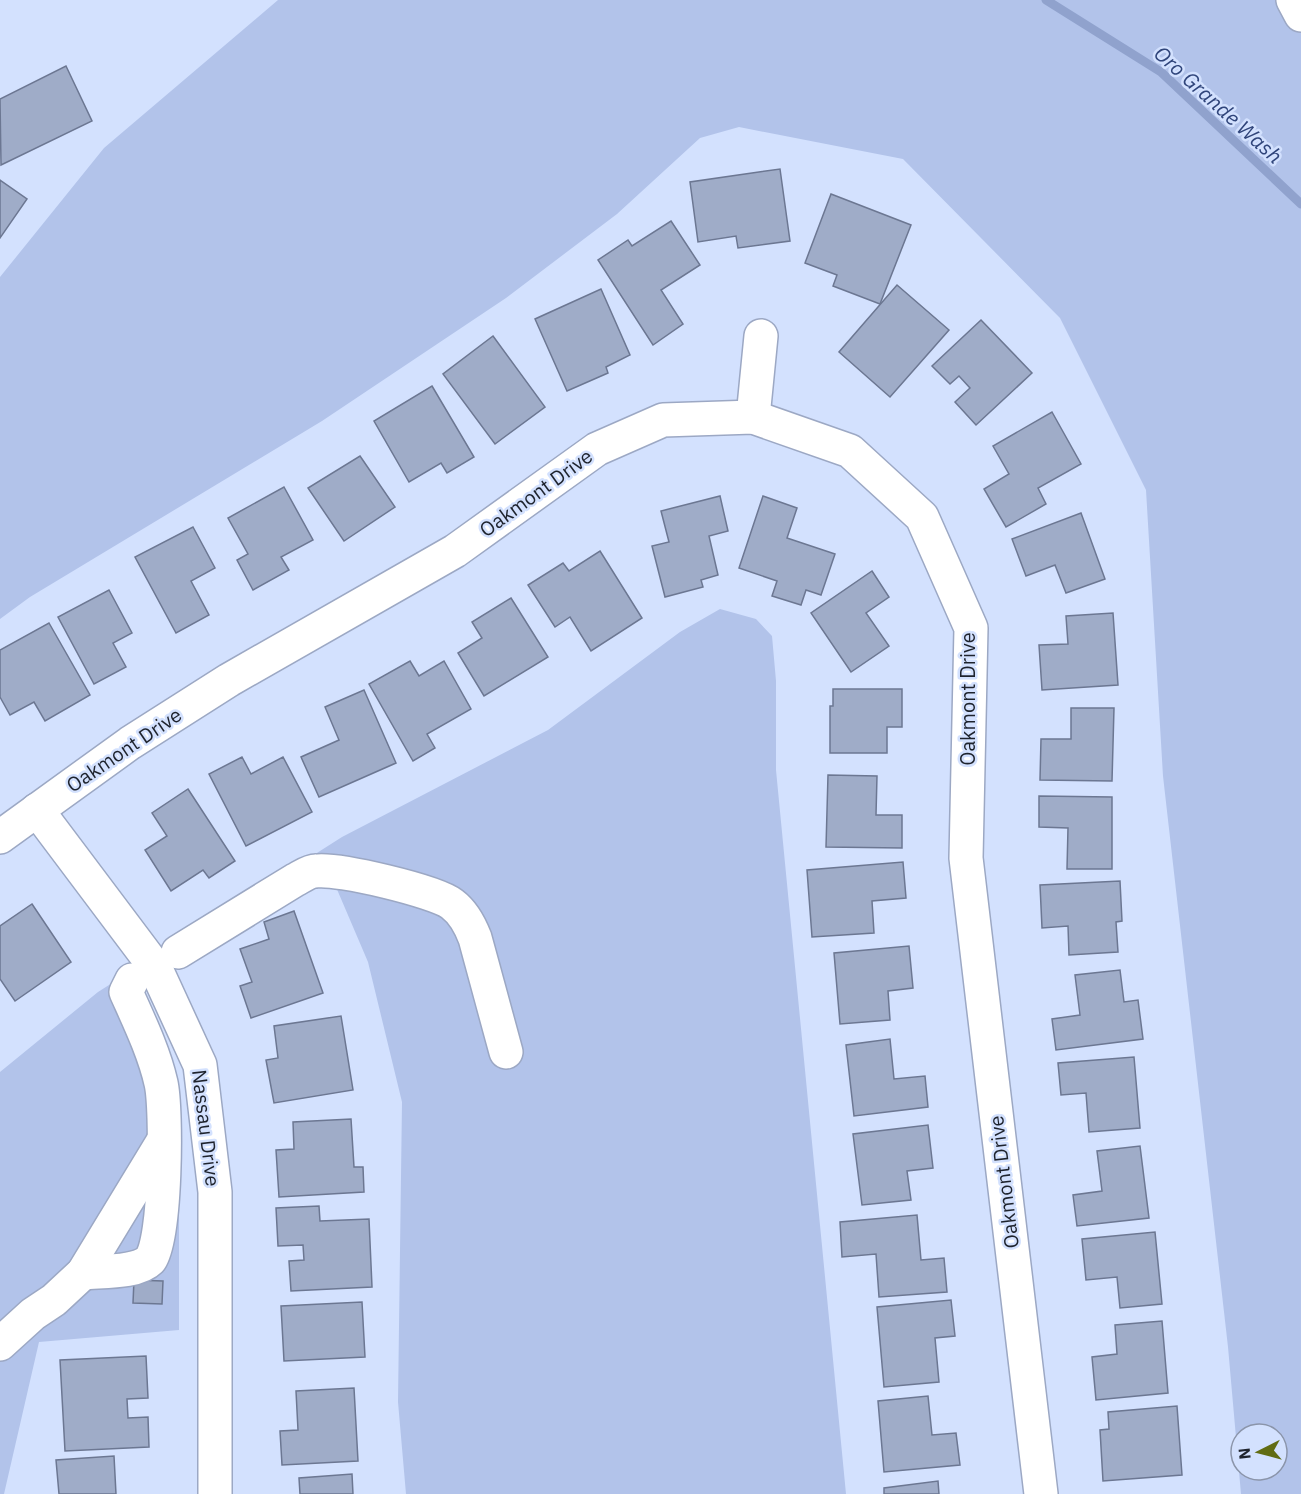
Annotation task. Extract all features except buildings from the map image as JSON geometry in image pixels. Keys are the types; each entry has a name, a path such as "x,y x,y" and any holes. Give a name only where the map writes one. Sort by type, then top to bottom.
{"street":[{"path":"1293,0 1301,15"},
{"path":"753,417 760,336"},
{"name":"Oakmont Drive","path":"0,837 130,743 229,680 455,551 597,449 663,420 753,417 850,451 922,517 971,628 966,858 1041,1494"},
{"name":"Nassau Drive","path":"37,810 155,967 200,1065 215,1192 215,1494"},
{"path":"178,952 314,870 333,871 422,890 451,903 462,913 470,926 506,1052"},
{"path":"84,1273 137,1268 150,1259 156,1251 165,1138 161,1084 155,1063 126,993 132,980"},
{"path":"0,1344 84,1273 165,1138"}],"shaded area":[{"path":"278,0 1301,0 1301,1494 1241,1494 1240,1482 1289,1482 1289,1422 1235,1422 1163,776 1146,490 1060,318 903,159 739,127 700,138 617,214 506,298 322,421 30,597 0,619 0,277 104,148"},
{"path":"720,609 756,619 772,636 776,681 776,770 846,1494 406,1494 398,1402 402,1102 368,962 333,880 307,883 139,992 179,1152 179,1330 39,1342 4,1494 0,1494 0,1072 98,992 342,837 548,730 680,632"}],"waterway":[{"name":"Oro Grande Wash","path":"1046,0 1161,72 1301,204"}]}
